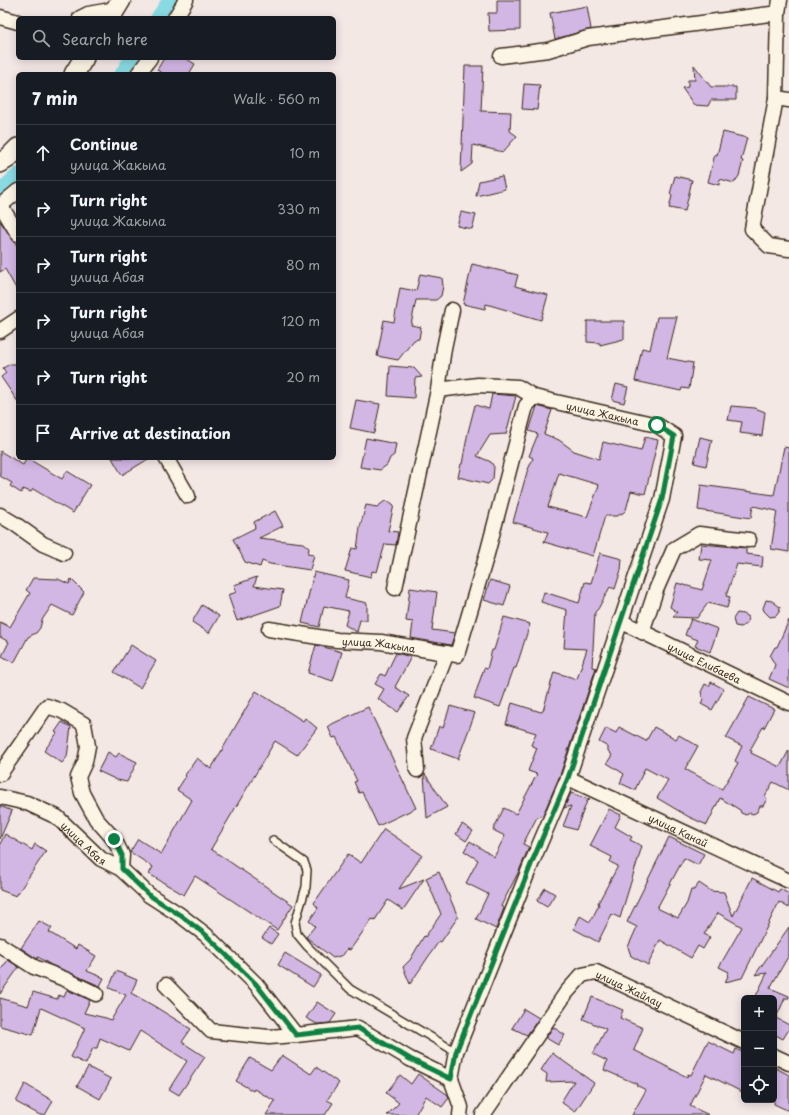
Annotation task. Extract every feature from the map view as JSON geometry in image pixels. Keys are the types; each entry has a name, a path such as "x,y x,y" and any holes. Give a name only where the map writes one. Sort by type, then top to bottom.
{"main road":[{"path":"75,72 83,60"},
{"path":"0,163 16,150"}],"street":[{"path":"176,16 186,0"},
{"path":"501,56 548,50 588,38 779,7 782,99 752,229 769,246 789,249"},
{"path":"84,16 116,9"},
{"path":"0,18 16,22"},
{"path":"140,72 148,60"},
{"path":"16,192 0,204 16,231"},
{"path":"395,588 438,390 444,348 452,310"},
{"path":"0,331 16,320"},
{"path":"417,770 414,738 447,653 457,655 487,554 526,406 534,397 518,388 478,385 438,390"},
{"name":"улица Жакыла","path":"460,1111 451,1079 456,1052 532,862 568,778 662,499 674,436 657,425 534,397"},
{"path":"167,460 188,496"},
{"path":"0,515 43,544 64,553"},
{"path":"642,632 656,590 674,549 699,534 749,540"},
{"name":"улица Елибаева","path":"620,621 789,703"},
{"name":"улица Жакыла","path":"269,629 337,640 381,642 447,653"},
{"path":"0,774 47,706 62,711 84,724 88,746 85,762 78,777 82,793 96,819 114,839 122,855 122,869"},
{"name":"улица Канай","path":"568,778 789,881"},
{"name":"улица Абая","path":"0,797 27,803 58,817 101,859 122,869 149,895 180,915 212,940 256,984 296,1035"},
{"path":"0,946 34,967 67,980 96,994"},
{"name":"улица Жайлау","path":"483,1115 566,993 582,975 596,972 741,1041"},
{"path":"166,985 211,1031 268,1037 358,1028 410,1059 451,1079"},
{"path":"777,1057 789,1063"},
{"path":"460,1111 474,1115"}],"lane":[{"path":"273,840 304,862 307,870 306,887 295,923 297,934 307,946 350,989 456,1052"}],"building":[{"path":"497,0 520,0 520,30 489,31 488,13 497,13"},
{"path":"587,6 591,29 555,39 550,13"},
{"path":"163,60 188,60 195,64 190,72 160,72 157,70"},
{"path":"694,65 711,87 736,87 736,100 711,100 708,106 694,105 682,88 688,87 688,80 695,80"},
{"path":"465,66 483,66 481,111 511,112 510,131 517,136 503,152 473,145 472,164 461,172"},
{"path":"524,84 540,85 537,110 522,109"},
{"path":"723,132 747,138 741,160 743,161 739,176 734,183 720,179 719,185 708,182 715,154 717,155"},
{"path":"502,176 505,189 476,196 479,181"},
{"path":"675,176 692,180 685,211 669,208 672,196 670,194"},
{"path":"461,212 476,215 472,229 457,226"},
{"path":"0,221 16,244 16,288 5,269 0,272"},
{"path":"472,264 518,275 515,286 548,295 541,320 486,304 485,309 463,304"},
{"path":"420,274 442,278 443,286 441,296 436,300 416,300 411,325 421,327 419,339 414,340 398,360 377,356 384,320 394,322 400,288 416,291"},
{"path":"657,317 677,317 667,358 693,363 689,389 682,388 681,391 635,381 642,348 650,350"},
{"path":"587,321 624,321 624,339 600,345 600,343 587,342"},
{"path":"10,364 16,364 16,399 1,377 6,373 3,368"},
{"path":"390,366 414,368 422,377 415,378 414,398 388,396"},
{"path":"616,384 628,387 624,403 612,400"},
{"path":"492,394 516,396 506,434 490,435 477,456 491,462 494,467 493,479 488,484 458,477 475,405 489,409"},
{"path":"356,400 380,404 374,433 350,428"},
{"path":"537,406 552,410 544,434 559,440 574,451 599,459 603,442 641,451 645,437 658,440 645,494 631,491 626,510 623,513 617,516 605,516 593,556 544,542 548,532 513,522 527,472 533,458 529,456 538,434 529,431","holes":["559,473 599,485 587,517 548,507"]},
{"path":"731,406 755,408 765,412 762,436 740,433 742,422 728,420"},
{"path":"700,437 712,440 706,466 694,463"},
{"path":"366,438 396,444 394,455 390,458 387,465 380,470 360,467"},
{"path":"784,447 789,448 789,552 771,549 777,511 753,506 751,518 698,510 701,485 774,495"},
{"path":"0,451 23,465 26,460 30,460 62,479 67,471 90,485 73,513 33,489 31,492 23,489 21,493 10,486 12,483 0,476"},
{"path":"113,460 147,460 122,475"},
{"path":"385,501 394,505 388,531 398,532 396,545 385,544 377,572 372,571 371,577 345,571 352,548 357,549 360,527 366,505 377,507"},
{"path":"275,511 283,526 259,538 303,543 309,548 308,554 314,555 310,570 270,564 262,561 260,567 245,562 233,539 255,528 254,522"},
{"path":"701,544 746,548 746,554 763,556 762,567 737,564 726,596 730,597 727,608 708,603 697,618 673,617 677,612 670,607 677,583 702,590 712,560 699,559"},
{"path":"600,553 622,559 621,570 615,589 610,587 595,612 592,667 596,668 560,775 543,815 537,817 523,844 529,847 519,871 501,906 504,908 496,929 476,919 488,894 466,883 478,860 464,851 470,841 494,857 505,836 493,830 504,808 516,814 537,774 528,771 537,748 531,745 536,733 506,724 512,703 541,712 543,711 554,672 577,679 587,649 564,648 567,610 541,602 544,592 579,603 585,582 591,583"},
{"path":"314,572 349,580 345,598 367,603 367,620 360,620 357,632 345,625 349,611 324,606 319,627 302,623"},
{"path":"257,577 254,586 283,590 280,606 237,621 228,595 237,592 234,585"},
{"path":"33,578 58,579 69,584 71,579 84,592 72,615 52,605 42,620 40,628 36,633 28,637 14,663 2,656 9,642 0,637 0,622 10,627 30,593 26,590"},
{"path":"490,580 510,586 504,606 484,600"},
{"path":"410,588 437,592 432,630 455,633 451,645 411,638 413,622 406,621"},
{"path":"766,600 772,601 780,607 776,616 770,617 764,611 763,608"},
{"path":"202,605 219,616 209,633 192,622"},
{"path":"737,613 748,617 747,623 741,627 735,626 733,619"},
{"path":"504,617 530,624 516,668 514,668 500,707 474,698 484,668 487,669"},
{"path":"691,619 718,629 710,652 695,646 698,640 685,635"},
{"path":"789,620 789,688 769,679 775,665 770,656 775,647 777,647"},
{"path":"131,645 156,661 140,688 114,672"},
{"path":"316,645 342,652 333,681 308,673"},
{"path":"396,653 411,657 395,687 409,696 398,712 378,699 384,689 375,684 381,674 385,676"},
{"path":"711,682 724,689 712,710 701,704 703,699 701,692 705,684 709,686"},
{"path":"256,691 303,721 305,718 317,728 297,755 275,741 211,849 293,905 277,930 195,876 184,895 149,874 153,867 130,852 138,839 161,854 192,800 177,790 186,776 185,775 197,758 211,769"},
{"path":"749,697 774,709 750,750 752,751 751,753 780,767 789,750 789,790 773,782 765,796 767,799 763,806 760,806 757,812 753,814 750,813 746,815 741,813 740,810 720,798 707,825 689,817 657,798 668,780 645,768 635,790 620,783 624,774 607,763 612,755 608,751 608,747 599,742 606,728 616,733 619,727 646,741 654,727 676,739 679,735 698,746 685,769 722,789 738,763 735,761 742,746 726,738"},
{"path":"450,706 475,713 458,759 431,749 439,726 443,728"},
{"path":"368,707 416,808 378,826 362,792 359,793 354,782 357,781 336,737 333,738 328,727"},
{"path":"62,722 71,727 67,757 62,763 44,751 57,733 55,732"},
{"path":"108,752 116,757 119,753 137,762 127,782 117,780 98,771"},
{"path":"425,774 447,807 427,818 424,775"},
{"path":"571,793 590,800 587,801 576,830 563,826 571,806 564,808"},
{"path":"0,806 12,811 0,839"},
{"path":"609,809 621,815 615,827 632,837 630,840 642,846 620,918 612,914 598,942 574,929 580,916 590,922 599,905 598,903 618,866 610,862 612,857 590,846"},
{"path":"462,824 473,831 466,841 456,834"},
{"path":"384,829 422,855 399,889 424,879 403,910 388,900 375,920 372,919 350,950 347,949 343,955 333,958 306,937 315,926 309,921 318,908 314,903 348,854 361,863"},
{"path":"5,834 32,850 35,844 46,851 16,896 0,890 0,844"},
{"path":"669,837 704,854 698,865 684,858 657,908 678,918 687,903 691,890 694,890 699,883 711,891 724,892 733,916 752,878 778,892 780,889 789,894 789,908 779,902 742,978 725,982 729,972 719,967 742,927 718,913 704,934 710,937 703,949 698,946 691,958 660,940 648,965 631,956 628,947 637,927 627,922"},
{"path":"439,872 458,917 441,942 439,941 410,984 403,967 410,960 424,936 425,937 441,914 426,878"},
{"path":"545,888 555,894 547,907 537,901"},
{"path":"39,921 52,928 49,932 76,949 78,945 96,956 87,971 104,978 100,986 51,965 38,957 37,959 21,948"},
{"path":"789,927 789,955 770,988 789,996 789,998 785,998 777,1016 777,995 756,995 767,973 755,975"},
{"path":"269,928 278,934 271,944 262,938"},
{"path":"285,953 321,975 313,987 278,965"},
{"path":"8,960 19,967 0,994 0,971"},
{"path":"116,971 137,980 131,993 191,1029 182,1042 205,1057 179,1095 169,1089 187,1061 140,1031 129,1051 100,1038 97,1048 93,1048 86,1064 71,1057 85,1028 41,1008 33,1035 0,1026 0,998 28,1006 33,992 57,999 59,995 64,997 67,990 90,1000 84,1013 111,1020 126,995 109,988"},
{"path":"592,997 623,1010 620,1018 643,1028 634,1050 687,1077 688,1074 691,1075 708,1041 734,1054 736,1049 741,1052 741,1092 706,1074 690,1106 709,1115 632,1115 646,1090 636,1085 637,1084 604,1070 607,1061 593,1054 606,1029 583,1019"},
{"path":"317,1002 336,1014 330,1023 317,1024 306,1018"},
{"path":"524,1009 539,1018 527,1035 512,1028"},
{"path":"777,1019 789,1025 789,1029 783,1039 777,1036"},
{"path":"553,1027 565,1035 558,1045 546,1038"},
{"path":"552,1053 594,1083 575,1112 561,1102 574,1081 546,1082 547,1074 541,1070"},
{"path":"282,1055 311,1074 316,1067 339,1083 327,1100 333,1103 325,1115 266,1115 275,1101 236,1081 250,1058 271,1070"},
{"path":"88,1067 111,1079 100,1099 77,1086"},
{"path":"777,1069 789,1075 789,1111 774,1104 777,1103"},
{"path":"418,1074 448,1095 449,1098 442,1107 426,1096 415,1115 387,1115 399,1103 386,1093 400,1075 411,1084"},
{"path":"25,1084 53,1101 45,1115 40,1115 16,1102"}],"waterway":[{"path":"159,16 170,0"},
{"path":"123,72 131,60"},
{"path":"0,191 16,177"}],"route":[{"path":"114,839 122,855 122,869 149,895 180,915 206,935 256,984 280,1017 296,1035 358,1028 410,1059 451,1079 456,1052 532,862 568,778 662,499 674,436 657,425"}]}
